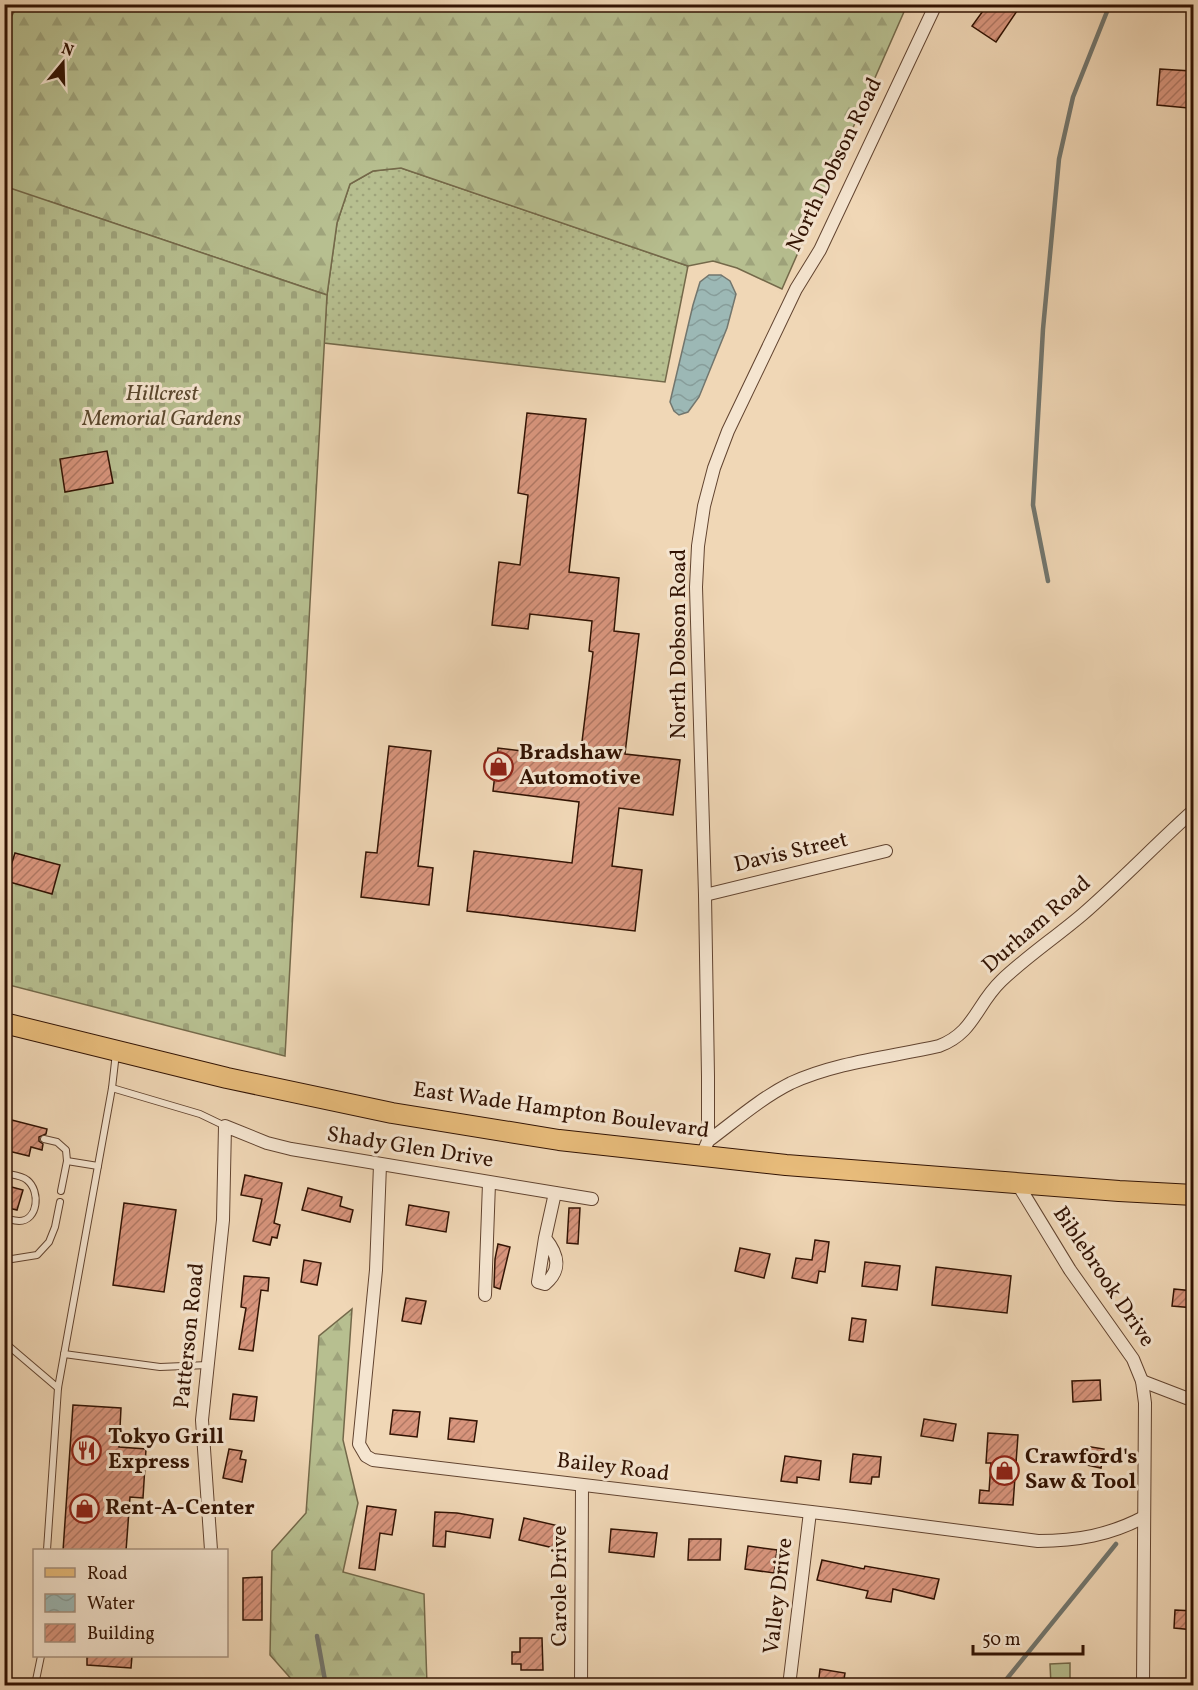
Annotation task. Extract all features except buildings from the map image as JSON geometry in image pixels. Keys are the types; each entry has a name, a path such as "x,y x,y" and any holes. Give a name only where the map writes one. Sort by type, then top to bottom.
{"main road":[{"name":"East Wade Hampton Boulevard","path":"4,1023 227,1078 392,1113 559,1140 705,1148 786,1165 1194,1195"},
{"name":"East Wade Hampton Boulevard","path":"1119,1191 1194,1201"}],"street":[{"name":"North Dobson Road","path":"705,1148 705,895 696,587 698,546 708,488 728,431 750,384 796,289 820,250 936,4"},
{"name":"Durham Road","path":"705,1148 773,1093 808,1076 952,1041 963,1033 981,1005 1003,979 1082,915 1194,810"},
{"name":"Davis Street","path":"705,895 886,851"},
{"name":"Shady Glen Drive","path":"225,1126 267,1143 291,1149 592,1199"},
{"name":"Patterson Road","path":"211,1549 202,1420 223,1220 225,1126"},
{"name":"Bailey Road","path":"380,1165 376,1270 359,1443 366,1456 380,1462 1038,1541 1064,1542 1092,1537 1122,1528 1144,1517"},
{"path":"485,1295 489,1183"},
{"name":"Biblebrook Drive","path":"1017,1183 1070,1270 1134,1359 1142,1381 1145,1403 1143,1686"},
{"path":"545,1238 555,1193"},
{"path":"1142,1381 1194,1401"},
{"name":"Carole Drive","path":"581,1686 582,1486"},
{"name":"Valley Drive","path":"789,1686 810,1512"}],"lane":[{"path":"47,1549 58,1389 117,1051"},
{"path":"112,1088 200,1114 225,1126"},
{"path":"44,1139 57,1142 66,1149 67,1161 61,1191"},
{"path":"67,1161 98,1166"},
{"path":"4,1173 25,1178 31,1183 37,1195 36,1204 26,1219 19,1221 4,1218"},
{"path":"4,1257 12,1259 37,1255 49,1242 55,1227 60,1202"},
{"path":"4,1342 58,1389"},
{"path":"64,1354 160,1367 208,1365"},
{"path":"4,1683 35,1685 41,1657"}],"green space":[{"path":"19,4 907,5 782,289 737,268 713,261 688,266 401,168 373,171 350,184 337,223 327,295 48,201 5,276 4,28"},
{"path":"401,168 688,266 665,382 324,343 327,295 337,223 350,184 373,171"},
{"name":"Hillcrest Memorial Gardens","path":"4,186 327,295 285,1056 5,984"},
{"path":"352,1309 343,1440 358,1503 343,1572 424,1594 427,1685 293,1685 293,1681 270,1655 272,1551 306,1513 319,1336"},
{"path":"1070,1663 1070,1685 1051,1685 1050,1664"}],"water":[{"path":"709,275 721,275 730,281 736,294 727,328 699,397 688,412 679,415 674,411 670,402 700,282"}],"waterway":[{"path":"1048,581 1033,505 1043,329 1059,159 1073,97 1110,4"},
{"path":"1001,1686 1116,1544"},
{"path":"317,1636 326,1686"}],"place":[{"name":"Bradshaw Automotive","path":"498,766"},
{"name":"Tokyo Grill Express","path":"87,1450"},
{"name":"Crawford's Saw & Tool","path":"1004,1470"},
{"name":"Rent-A-Center","path":"84,1508"}]}
